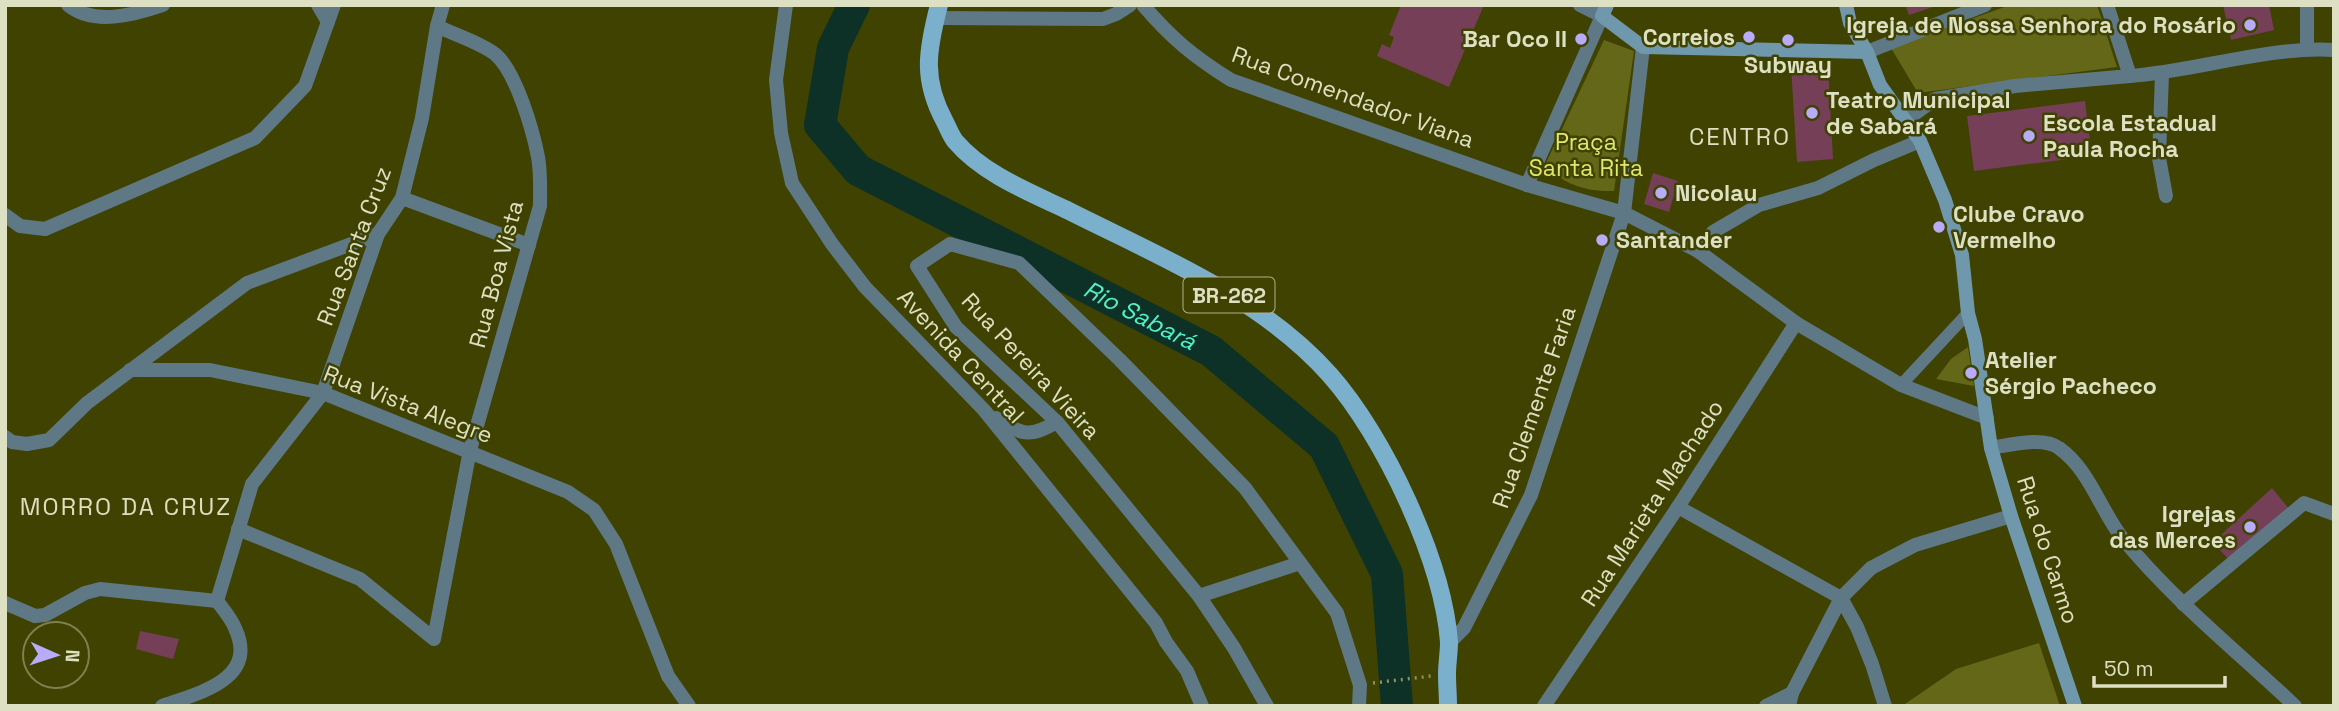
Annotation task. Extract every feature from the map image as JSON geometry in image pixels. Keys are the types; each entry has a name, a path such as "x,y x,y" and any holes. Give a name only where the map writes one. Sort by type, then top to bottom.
{"main road":[{"name":"Rua do Carmo","path":"1846,5 1850,23 1867,52 1880,85 1920,141 1945,200 1962,255 1968,313 1992,448 2011,516 2075,706"},
{"path":"1604,11 1643,47 1867,52"},
{"name":"BR-262","path":"937,12 927,71 935,104 955,141 987,168 1007,180 1234,297 1292,338 1331,375 1369,428 1418,522 1439,590 1449,643 1438,676 1436,706"},
{"name":"BR-262","path":"1438,676 1448,706"}],"street":[{"path":"68,5 77,13 103,17 143,12 163,5"},
{"path":"318,5 328,22"},
{"path":"5,215 20,226 45,229 255,138 305,86 334,5"},
{"name":"Rua Santa Cruz","path":"217,601 252,484 323,393 378,234 402,198 422,118 443,5"},
{"name":"Avenida Central","path":"786,5 776,80 781,133 792,183 832,244 865,287 984,410 1156,623 1187,671 1202,706"},
{"path":"937,12 1103,19 1130,5"},
{"name":"Rua Comendador Viana","path":"1143,5 1166,32 1196,59 1231,80 1527,185"},
{"path":"1580,5 1604,11 1527,185 1624,213 1698,251 1796,323 1901,385 1987,418"},
{"path":"1867,52 1984,5"},
{"path":"2107,5 2130,76"},
{"path":"2307,5 2307,48"},
{"name":"Rua Boa Vista","path":"238,529 360,579 433,639 470,450 540,206 538,156 515,82 507,66 494,53 437,26"},
{"path":"1624,213 1643,47"},
{"path":"1906,120 1935,99 2015,86 2162,74 2307,48 2334,50"},
{"path":"2162,74 2159,158 2166,196"},
{"path":"1698,251 1713,232 1759,205 1818,188 1920,141"},
{"path":"402,198 529,245"},
{"name":"Rua Clemente Faria","path":"1449,643 1464,628 1531,495 1624,213"},
{"path":"5,437 12,442 27,444 49,440 87,403 247,284 378,234"},
{"name":"Rua Pereira Vieira","path":"1268,706 1199,596 1057,422 957,327 917,266 950,244 1019,263 1120,360 1245,488 1337,613 1360,685 1359,706"},
{"path":"1901,385 1968,313"},
{"name":"Rua Marieta Machado","path":"1544,706 1678,507 1796,323"},
{"name":"Rua Vista Alegre","path":"130,370 210,370 323,393 470,450 568,492 594,510 615,544 668,676 689,706"},
{"path":"984,410 1018,433 1038,433 1057,422"},
{"path":"1992,448 2030,441 2058,446 2083,473 2122,537 2183,604 2295,706"},
{"path":"2183,604 2304,503 2334,514"},
{"path":"1678,507 1840,598 1857,627 1885,706"},
{"path":"1766,706 1791,699 1840,598 1871,568 1915,545 2011,516"},
{"path":"1199,596 1300,563"},
{"path":"5,603 35,616 46,615 85,593 100,589 217,601 235,628 240,644 240,659 231,675 216,685 162,706"}],"path":[{"path":"1372,683 1438,676"}],"green space":[{"path":"2010,5 2097,5 2117,67 1918,93 1891,48"},
{"name":"Praça Santa Rita","path":"1604,40 1634,51 1614,191 1576,186 1560,178 1545,165"},
{"path":"1968,347 1974,386 1936,379 1951,359"},
{"path":"2039,643 2060,706 1902,706 1956,669"}],"building":[{"path":"1401,5 1484,5 1449,87 1377,56 1382,44 1390,48 1394,37 1389,35"},
{"path":"1905,5 1936,5 1936,6 1909,15"},
{"name":"Igreja de Nossa Senhora do Rosário","path":"2223,5 2269,5 2274,30 2231,40"},
{"name":"Teatro Municipal de Sabará","path":"1828,64 1833,159 1797,162 1791,66"},
{"name":"Escola Estadual Paula Rocha","path":"2085,101 2092,156 1974,171 1967,116"},
{"name":"Nicolau","path":"1653,173 1678,181 1669,212 1644,204"},
{"name":"Igrejas das Merces","path":"2272,488 2290,510 2231,561 2212,543"},
{"path":"140,631 179,639 173,659 136,649"}],"waterway":[{"name":"Rio Sabará","path":"854,5 833,48 820,125 858,170 1211,351 1324,446 1387,574 1397,706"}],"place":[{"name":"Igreja de Nossa Senhora do Rosário","path":"2250,25"},
{"name":"Correios","path":"1749,37"},
{"name":"Bar Oco II","path":"1581,39"},
{"name":"Subway","path":"1788,40"},
{"name":"Teatro Municipal de Sabará","path":"1812,113"},
{"name":"Escola Estadual Paula Rocha","path":"2029,136"},
{"name":"Nicolau","path":"1661,193"},
{"name":"Clube Cravo Vermelho","path":"1939,227"},
{"name":"Santander","path":"1602,240"},
{"name":"Atelier Sérgio Pacheco","path":"1971,373"},
{"name":"Igrejas das Merces","path":"2250,527"}],"district":[{"name":"CENTRO","path":"1740,136"},
{"name":"MORRO DA CRUZ","path":"126,506"}]}
